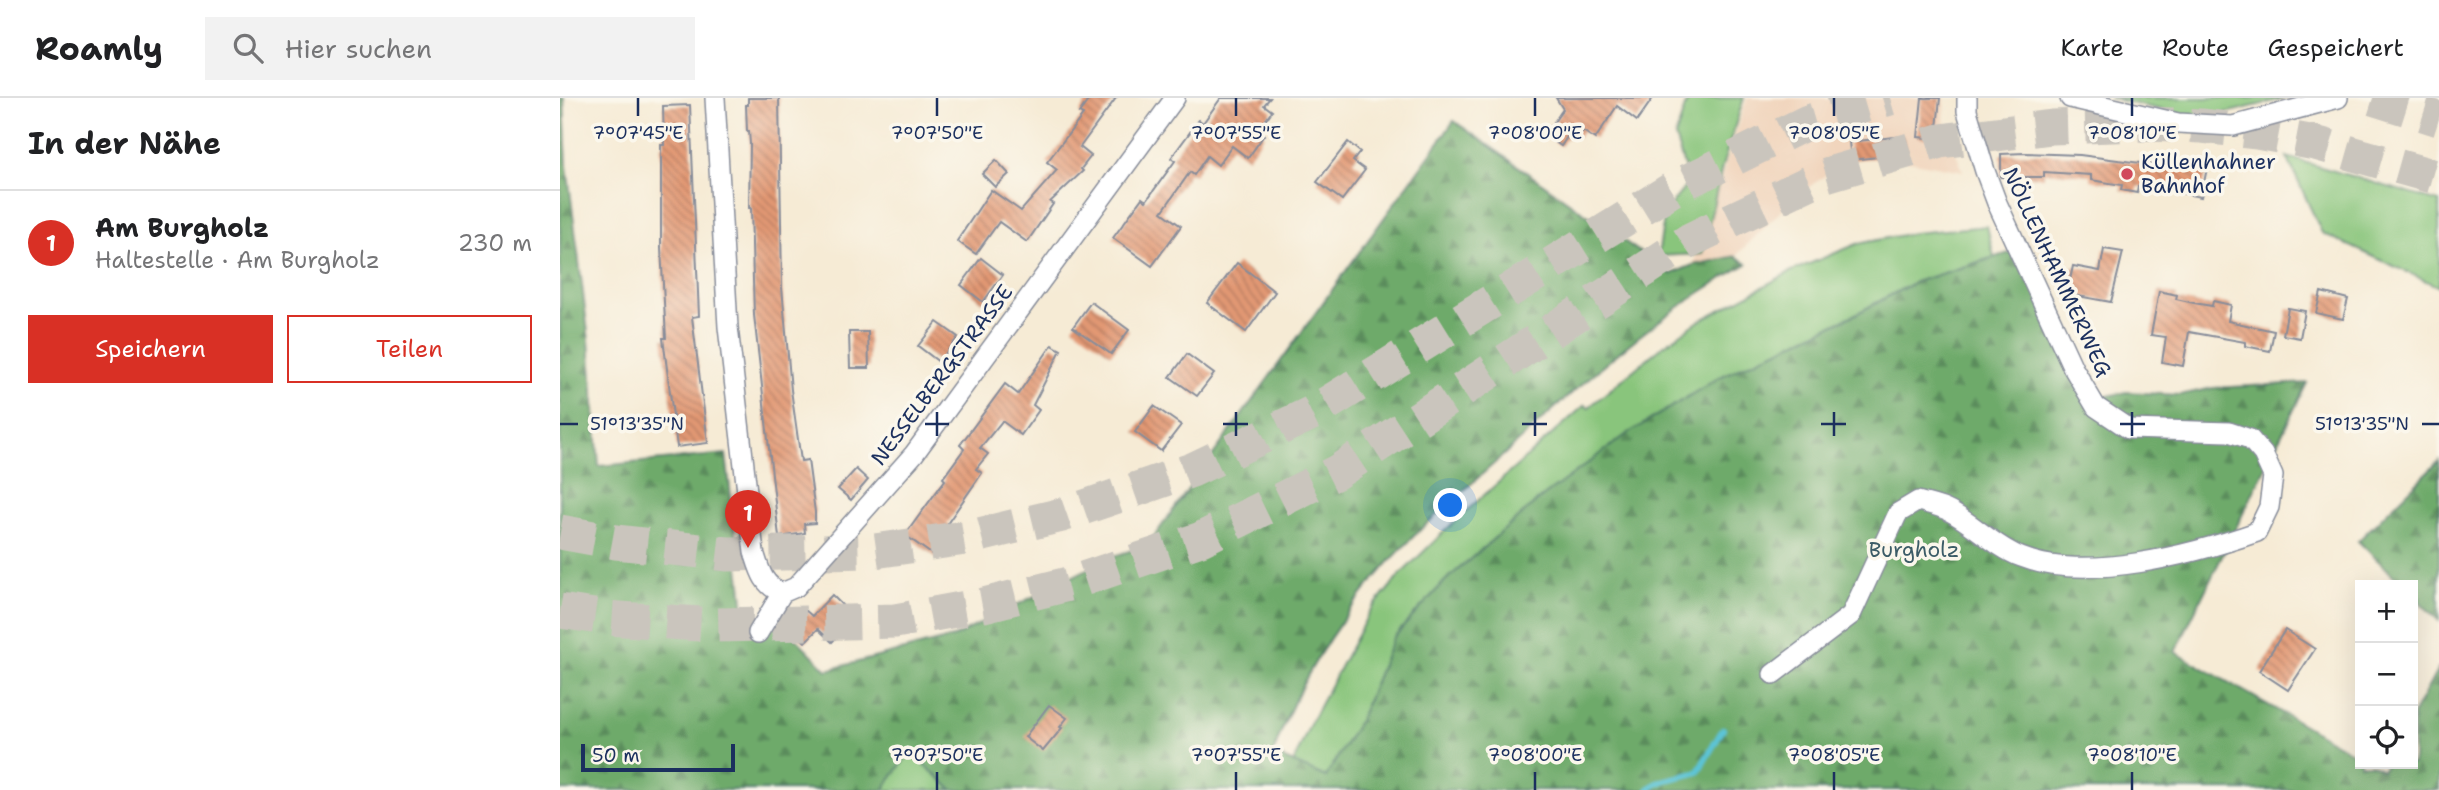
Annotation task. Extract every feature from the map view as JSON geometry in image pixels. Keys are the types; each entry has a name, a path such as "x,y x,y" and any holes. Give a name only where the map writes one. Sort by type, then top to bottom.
{"street":[{"path":"715,98 727,327 754,552 763,579 770,588 782,593"},
{"name":"NESSELBERGSTRASSE","path":"758,632 782,593 796,587 914,454 1175,98"},
{"name":"NÖLLENHAMMERWEG","path":"1773,674 1851,615 1898,513 1918,501 1948,510 2021,557 2068,568 2125,565 2218,546 2258,532 2269,507 2273,476 2263,454 2250,439 2229,432 2129,429 2096,407 2073,368 1997,203 1967,111 1967,98"},
{"path":"2070,98 2178,123 2233,126 2338,98"}],"shaded area":[{"path":"1747,98 1945,98 1944,121 1963,171 1904,160 1850,158 1796,196 1736,256 1693,265"}],"green space":[{"name":"Burgholz","path":"560,98 564,98 567,166 589,340 599,466 726,454 746,627 779,621 827,670 954,637 1111,557 1148,545 1454,121 1671,274 1693,265 1736,256 1747,264 1682,305 1623,349 1412,538 1369,586 1330,638 1298,695 1273,754 1326,777 1360,719 1393,638 1445,581 1542,497 1627,434 1720,377 1854,315 1915,282 2015,251 2042,270 2075,360 2103,397 2126,392 2180,395 2213,388 2307,383 2175,652 2355,754 2355,769 2418,769 2418,706 2439,667 2439,790 953,790 910,752 883,790 560,790"},
{"path":"1688,98 1744,98 1722,167 1702,254 1658,256 1665,212 1689,182 1675,137"},
{"path":"2109,98 2287,98 2201,119"},
{"path":"2287,157 2439,202 2439,287 2322,233"},
{"path":"1987,226 1994,257 1915,282 1854,315 1720,377 1542,497 1445,581 1393,638 1360,719 1326,777 1293,764 1311,722 1370,611 1401,574 1454,522 1585,405 1588,408 1660,348 1699,321 1792,271 1857,244 1913,233"},
{"path":"2439,461 2439,621 2418,600 2418,580 2398,580 2358,541"},
{"path":"910,752 953,790 883,790"}],"building":[{"path":"748,98 779,98 782,287 791,390 801,461 808,460 815,512 815,523 804,524 805,533 779,537 754,315 749,208 750,144 746,105"},
{"path":"1090,98 1116,98 1080,147 1091,156 1081,169 1083,171 1050,202 1053,204 1027,242 999,222 976,254 957,241 991,190 1021,211 1057,170 1047,162 1083,115 1079,113"},
{"path":"1221,98 1270,98 1264,105 1272,111 1258,131 1264,135 1248,158 1232,146 1218,165 1207,156 1194,175 1190,172 1162,212 1181,226 1152,266 1113,238 1142,198 1146,201 1175,161 1171,158 1199,120 1203,123"},
{"path":"1556,98 1653,98 1637,121 1617,106 1595,139 1583,131 1578,137 1571,131 1561,146 1545,135 1563,109"},
{"path":"1922,98 1940,98 1936,139 1918,137"},
{"path":"690,105 699,316 692,317 708,443 677,447 663,338 666,338 661,248 661,145 664,145 663,106"},
{"path":"1903,136 1906,154 1851,160 1849,142"},
{"path":"1348,142 1360,152 1353,161 1365,170 1342,200 1317,182"},
{"path":"2001,154 2080,155 2155,165 2156,158 2207,168 2201,197 2146,186 2138,186 2137,193 2121,190 2122,185 2091,180 2091,175 2044,172 2044,177 2001,177"},
{"path":"996,160 1009,174 995,187 982,174"},
{"path":"2104,249 2123,252 2111,302 2067,294 2073,266 2100,271"},
{"path":"981,258 1003,275 983,302 961,285"},
{"path":"1237,263 1275,292 1246,332 1207,303"},
{"path":"2159,291 2194,303 2212,306 2213,301 2231,305 2228,321 2274,331 2270,351 2245,346 2245,342 2189,332 2183,366 2162,362 2166,337 2151,335"},
{"path":"2321,292 2348,299 2343,319 2316,313"},
{"path":"1091,302 1129,330 1111,354 1073,327"},
{"path":"2288,308 2305,311 2300,338 2283,335"},
{"path":"937,322 958,337 939,362 918,346"},
{"path":"849,332 868,332 869,368 850,368"},
{"path":"1052,345 1061,350 1033,405 1039,410 1021,435 1002,421 980,448 988,454 976,469 982,473 947,524 957,531 937,558 905,535 964,449 960,445 1005,384 1018,394"},
{"path":"1187,354 1214,374 1197,396 1170,377"},
{"path":"1154,406 1181,425 1161,451 1135,432"},
{"path":"856,469 868,480 851,500 838,489"},
{"path":"832,595 855,618 832,642 818,629 805,642 787,626 804,609 812,616"},
{"path":"2285,630 2315,649 2288,690 2259,671"},
{"path":"1049,705 1067,718 1043,751 1025,737"}],"waterway":[{"path":"1648,790 1664,781 1698,772 1723,729"}],"tunnel":[{"path":"560,532 616,542 728,554 875,551 971,537 1062,515 1192,470 1312,413 1676,187 1808,122 1890,98"},
{"path":"2373,98 2439,119"},
{"path":"560,611 607,618 715,625 895,621 984,605 1068,584 1201,539 1337,472 1690,240 1823,176 1940,141 2052,127 2147,124 2202,126 2257,132 2315,143 2439,178"}],"place":[{"name":"Küllenhahner Bahnhof","path":"2127,174"},
{"name":"Am Burgholz","path":"748,548"}]}
